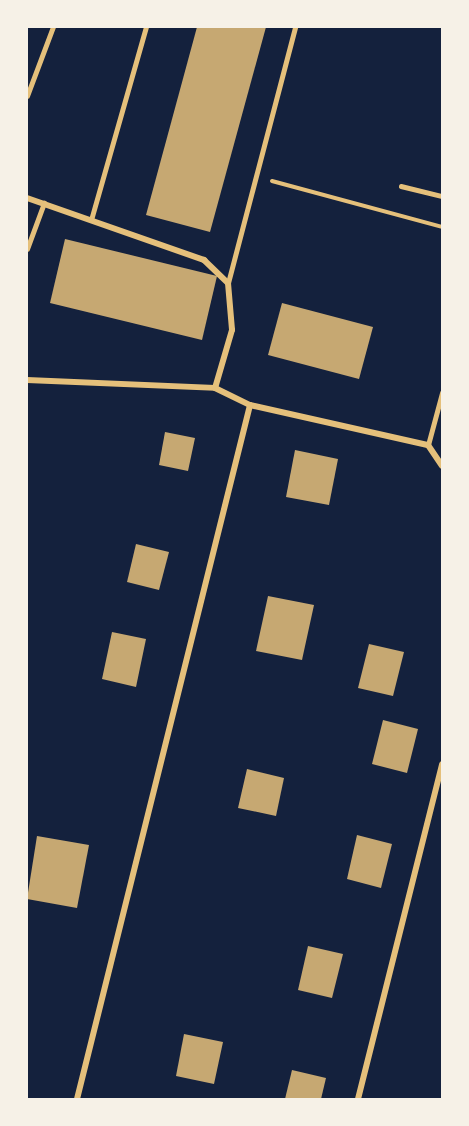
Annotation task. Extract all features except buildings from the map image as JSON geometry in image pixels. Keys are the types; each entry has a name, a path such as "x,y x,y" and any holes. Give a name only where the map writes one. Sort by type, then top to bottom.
{"street":[{"path":"27,198 204,260 228,283 231,330 215,388"},
{"path":"27,380 215,388 250,405 428,445 442,466"},
{"path":"76,1099 250,405"},
{"path":"358,1099 442,764"}],"lane":[{"path":"27,96 52,27"},
{"path":"91,220 146,27"},
{"path":"228,283 295,27"},
{"path":"401,186 442,196"},
{"path":"27,249 44,203"},
{"path":"428,445 442,393"}],"path":[{"path":"256,177 442,227"}]}
